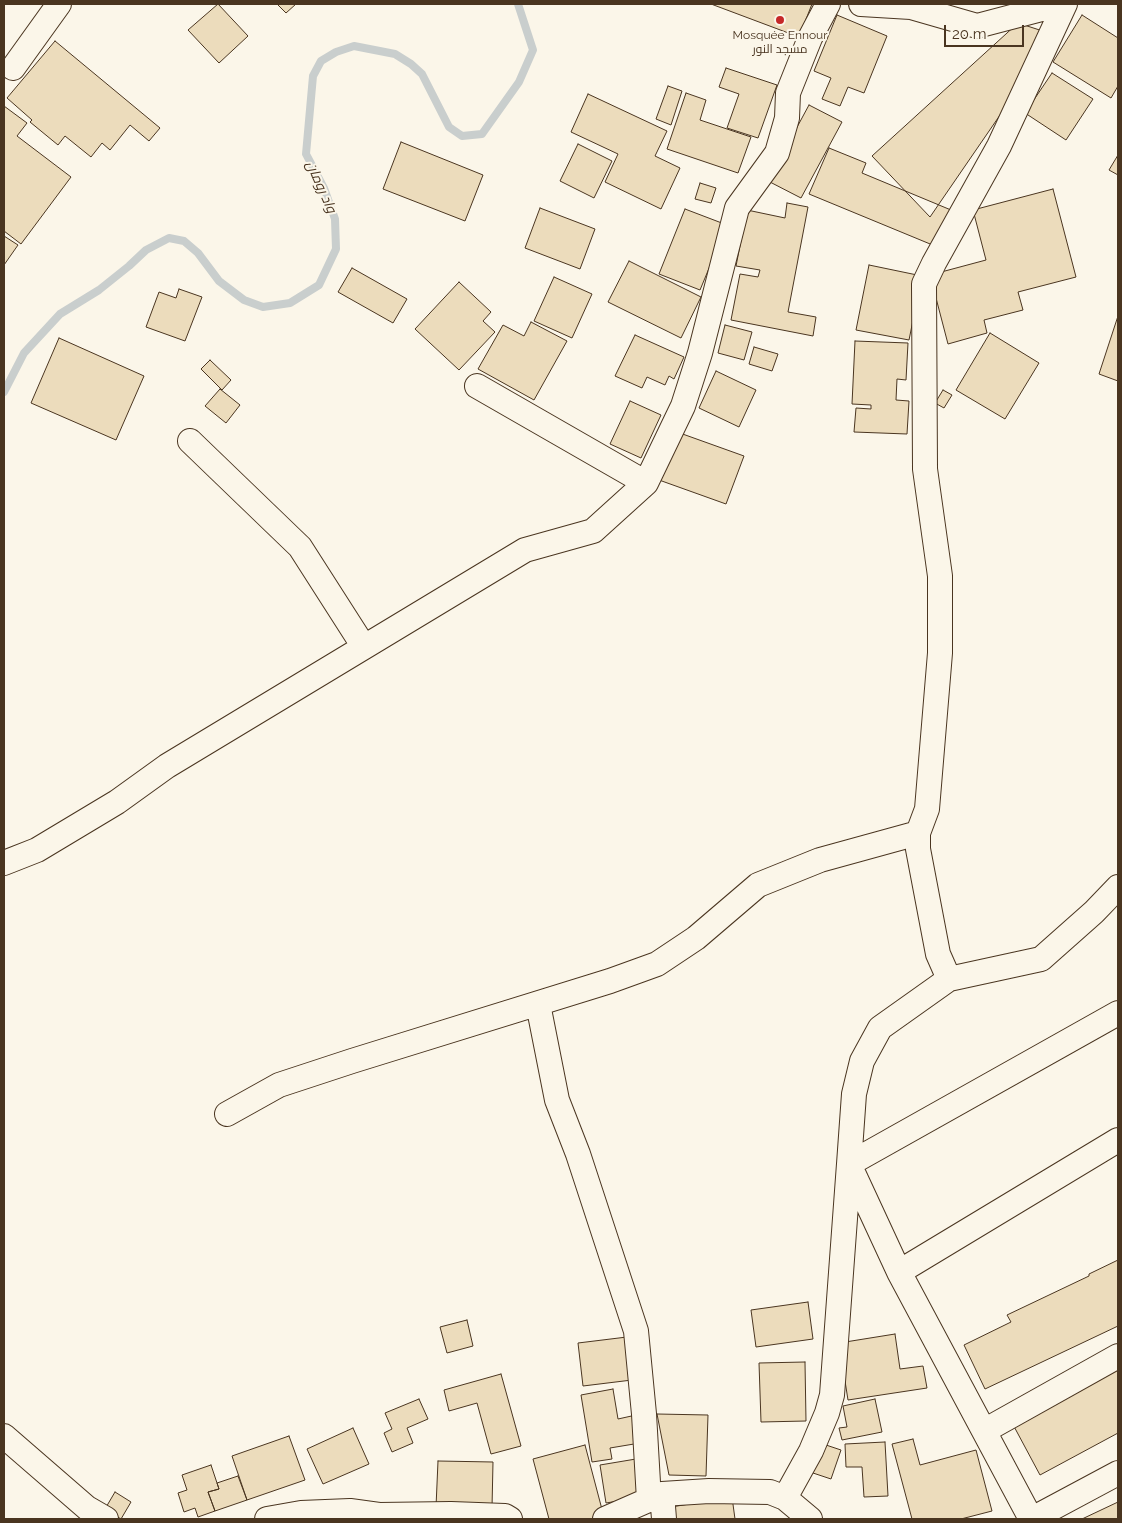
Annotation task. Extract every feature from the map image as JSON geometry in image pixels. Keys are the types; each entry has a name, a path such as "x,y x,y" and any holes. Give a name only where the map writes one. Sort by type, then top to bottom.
{"street":[{"path":"13,68 59,4"},
{"path":"4,863 37,850 101,812 167,766 525,550 594,531 646,483 683,406 700,353 737,208 777,153 787,118 788,93 810,38 828,4"},
{"path":"861,4 912,8 977,26 1061,4"},
{"path":"950,979 938,954 918,849 918,833 926,808 940,653 940,576 925,469 924,284 999,146 1065,4"},
{"path":"477,386 646,483"},
{"path":"190,441 300,547 364,647"},
{"path":"228,1114 279,1086 352,1060 538,1004 657,964 696,938 758,885 820,860 918,833"},
{"path":"785,1498 811,1451 832,1394 854,1094 862,1060 880,1028 950,979 1040,960 1094,912 1118,887"},
{"path":"538,1004 557,1100 578,1154 636,1331 644,1414 656,1497 664,1519"},
{"path":"849,1164 1118,1013"},
{"path":"899,1272 1118,1140"},
{"path":"849,1164 899,1272 1032,1519 1118,1473"},
{"path":"984,1431 1118,1356"},
{"path":"4,1436 87,1508 106,1519"},
{"path":"605,1519 656,1497 709,1491 770,1492 785,1498 810,1519"},
{"path":"268,1519 350,1511 379,1515 451,1514 505,1516 510,1519"}],"building":[{"path":"218,4 248,36 219,63 188,30"},
{"path":"277,4 296,4 286,13"},
{"name":"Mosquée Ennour مسجد النور","path":"711,4 812,4 799,37"},
{"path":"837,15 887,36 864,93 848,87 840,106 822,99 831,78 814,71"},
{"path":"1082,15 1118,38 1118,86 1111,98 1053,62"},
{"path":"1018,23 1055,35 930,217 872,156"},
{"path":"55,41 160,128 149,141 130,125 110,150 102,143 91,157 65,136 58,145 30,122 32,120 7,98"},
{"path":"726,68 777,85 758,138 727,128 739,94 719,87"},
{"path":"1052,73 1093,99 1066,140 1025,113"},
{"path":"668,86 682,91 671,125 656,119"},
{"path":"686,93 706,100 700,120 751,137 738,173 667,149"},
{"path":"588,94 667,131 655,156 680,168 661,209 605,182 618,154 571,132"},
{"path":"809,105 842,122 801,198 768,181"},
{"path":"4,106 27,123 17,136 71,177 21,244 4,231"},
{"path":"401,142 483,175 465,221 383,189"},
{"path":"578,144 612,161 594,198 560,181"},
{"path":"829,148 866,163 862,173 951,210 935,246 809,194"},
{"path":"1118,155 1118,175 1109,170"},
{"path":"700,183 716,188 711,203 695,199"},
{"path":"1053,189 1076,277 1018,292 1023,310 984,320 987,333 948,344 930,275 986,260 973,210"},
{"path":"787,203 808,207 788,312 816,317 813,336 731,320 740,274 758,277 760,270 736,266 747,210 785,218"},
{"path":"540,208 595,229 580,269 525,248"},
{"path":"685,209 727,225 700,290 659,274"},
{"path":"4,236 18,245 4,265"},
{"path":"629,261 701,297 681,338 608,302"},
{"path":"869,265 922,276 909,340 856,330"},
{"path":"352,268 407,299 393,323 338,292"},
{"path":"554,277 592,294 572,338 534,321"},
{"path":"459,282 491,312 483,321 495,332 459,370 415,329"},
{"path":"179,289 202,297 185,341 146,327 159,292 176,298"},
{"path":"1118,316 1118,381 1099,374"},
{"path":"531,322 567,341 534,400 478,369 503,325 524,336"},
{"path":"725,325 752,332 744,360 718,353"},
{"path":"990,333 1039,363 1005,419 956,390"},
{"path":"635,335 684,357 674,379 669,376 665,385 647,377 642,388 615,376"},
{"path":"59,338 144,376 116,440 31,403"},
{"path":"855,341 908,343 906,380 897,379 896,400 909,401 907,434 854,432 856,408 871,409 871,405 852,404"},
{"path":"754,347 778,354 772,371 749,364"},
{"path":"210,360 231,380 222,390 201,369"},
{"path":"716,371 756,390 739,427 699,408"},
{"path":"220,389 240,405 226,423 205,406"},
{"path":"943,390 952,395 944,408 935,403"},
{"path":"630,401 661,415 641,458 610,444"},
{"path":"677,432 744,456 726,504 659,480"},
{"path":"1118,1260 1118,1326 985,1389 964,1345 1011,1322 1007,1315"},
{"path":"808,1302 813,1339 756,1347 751,1310"},
{"path":"467,1320 473,1346 447,1353 440,1327"},
{"path":"895,1334 900,1369 923,1366 927,1388 848,1400 839,1343"},
{"path":"627,1337 632,1380 583,1386 578,1343"},
{"path":"805,1362 806,1421 761,1422 759,1363"},
{"path":"1118,1362 1118,1433 1040,1475 1010,1419"},
{"path":"501,1374 521,1446 491,1454 477,1403 449,1411 444,1390"},
{"path":"613,1389 618,1419 636,1415 640,1443 610,1448 612,1459 592,1462 581,1395"},
{"path":"419,1399 428,1419 407,1428 413,1443 392,1452 384,1433 392,1429 385,1413"},
{"path":"875,1399 882,1432 842,1440 839,1428 847,1427 843,1406"},
{"path":"657,1414 708,1415 706,1476 669,1475"},
{"path":"353,1428 369,1464 323,1484 307,1449"},
{"path":"289,1436 305,1480 247,1500 232,1456"},
{"path":"913,1439 920,1465 976,1450 992,1511 961,1519 912,1519 892,1444"},
{"path":"885,1442 888,1496 864,1497 862,1467 846,1467 845,1444"},
{"path":"820,1443 841,1450 831,1479 810,1472"},
{"path":"585,1445 604,1517 597,1519 549,1519 533,1459"},
{"path":"642,1458 648,1496 606,1503 600,1465"},
{"path":"438,1461 493,1462 492,1508 436,1507"},
{"path":"211,1465 219,1489 208,1492 215,1511 198,1517 195,1508 184,1512 178,1493 187,1490 182,1475"},
{"path":"238,1476 247,1500 215,1511 208,1492 219,1489 217,1483"},
{"path":"115,1492 131,1502 121,1519 105,1509"},
{"path":"732,1497 735,1519 672,1519 671,1507"},
{"path":"1118,1502 1118,1519 1082,1519"}],"waterway":[{"name":"واد رومان","path":"4,392 24,353 60,314 99,290 146,250 169,238 184,241 198,253 219,281 244,300 263,307 290,303 319,285 336,249 335,219 324,188 306,154 313,76 321,61 336,52 354,46 395,54 422,74 449,127 462,136 482,134 519,82 533,50 518,4"}],"place":[{"name":"Mosquée Ennour مسجد النور","path":"780,20"}]}
